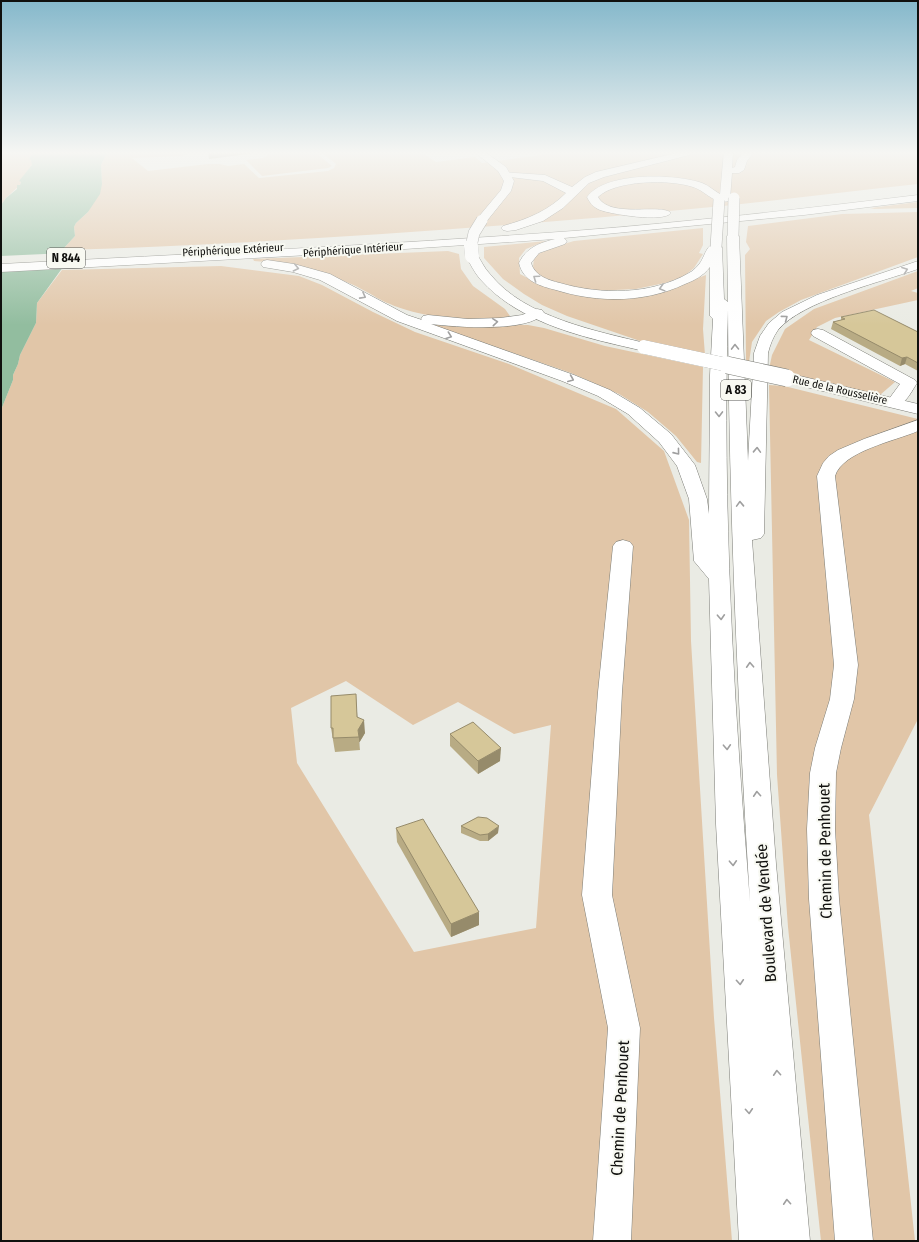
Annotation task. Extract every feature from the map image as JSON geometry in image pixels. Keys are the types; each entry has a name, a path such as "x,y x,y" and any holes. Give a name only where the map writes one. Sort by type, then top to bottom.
{"main road":[{"name":"Rue de la Rousselière","path":"490,210 482,220 472,238 470,246 472,256 485,279 502,294 537,313 597,335 644,347 786,378 918,410"},
{"path":"498,230 536,221 553,210"},
{"path":"615,210 645,214 681,214"},
{"path":"400,241 428,235 718,210"},
{"path":"609,231 599,235 557,242 540,248 526,259 526,269 531,275 540,281 569,290 599,294 630,294 664,287 688,278 705,265 711,251 724,240 724,210"},
{"name":"A 83","path":"724,210 724,240 736,402 742,543 732,581"},
{"name":"Périphérique Extérieur","path":"1,261 130,258 400,241 706,216 759,210"},
{"name":"Périphérique Intérieur","path":"1,268 130,258 202,258 377,248 609,231 812,210"},
{"path":"794,212 817,214 899,210"},
{"name":"A 83","path":"724,240 716,305 719,333 720,540 732,581"},
{"path":"202,258 217,261 274,264 313,273 338,283 402,318 476,346 523,360 568,378 604,393 634,411 665,438 686,464 698,499 704,561 732,581"},
{"path":"732,581 753,575 761,354 767,337 774,327 803,306 832,294 918,265"},
{"path":"388,309 430,319 455,322 486,323 530,318 537,313"},
{"name":"Rue de la Rousselière","path":"818,333 909,383 894,403"},
{"name":"Chemin de Penhouet","path":"854,1241 824,899 821,829 823,772 828,748 842,699 846,666 826,476 829,467 836,458 855,449 918,425"},
{"name":"Chemin de Penhouet","path":"612,1241 624,1028 597,895 610,692 623,546"},
{"path":"732,581 730,824 758,1241"},
{"name":"Boulevard de Vendée","path":"732,581 756,773 790,1241"}],"shaded area":[{"path":"1,210 89,210 76,223 74,227 75,236 64,248 66,260 63,267 37,303 36,323 20,355 13,375 13,380 1,410"},
{"path":"89,210 677,210 456,229 299,239 64,250 64,248 75,236 74,227 76,223"},
{"path":"918,212 918,257 801,300 779,312 766,321 752,342 749,362 746,362 745,255 750,249 746,242 748,226 842,214"},
{"path":"703,228 703,245 699,253 703,254 694,268 683,277 665,283 636,289 594,291 572,288 539,276 533,268 534,257 546,249 574,241"},
{"path":"546,241 526,249 519,258 520,274 539,284 564,292 657,293 706,275 703,329 705,355 646,343 567,316 542,305 524,294 503,279 484,258 484,247"},
{"path":"448,251 459,254 461,269 473,286 505,309 510,316 497,319 466,320 416,313 387,303 351,284 308,268 254,261 253,259"},
{"path":"221,266 299,276 322,285 415,332 509,364 616,409 664,451 689,520 691,641 714,1018 732,1241 1,1241 1,410 13,380 13,375 20,355 36,323 37,303 62,270","holes":["346,681 413,725 458,702 514,734 551,725 536,928 414,952 297,763 291,708"]},
{"path":"918,271 918,288 911,291 918,293 918,300 835,318 817,327 809,340 895,382 880,395 769,369 772,355 785,329 814,309"},
{"path":"429,324 446,326 528,325 544,328 605,346 703,367 701,463 697,462 676,436 648,412 619,394 571,373"},
{"path":"769,385 784,386 918,419 918,719 869,815 915,1241 821,1241 788,927 777,775"}],"pier":[{"path":"66,253 68,262 1,271 1,256"}],"building":[{"path":"874,310 918,332 918,363 907,357 902,358 833,322 845,319 841,317"},
{"path":"356,694 357,717 364,720 358,730 359,737 333,738 333,728 331,728 331,696"},
{"path":"473,722 501,748 478,761 450,734"},
{"path":"478,817 487,818 499,826 488,834 480,835 461,826"},
{"path":"423,819 479,912 451,924 396,828"}]}
